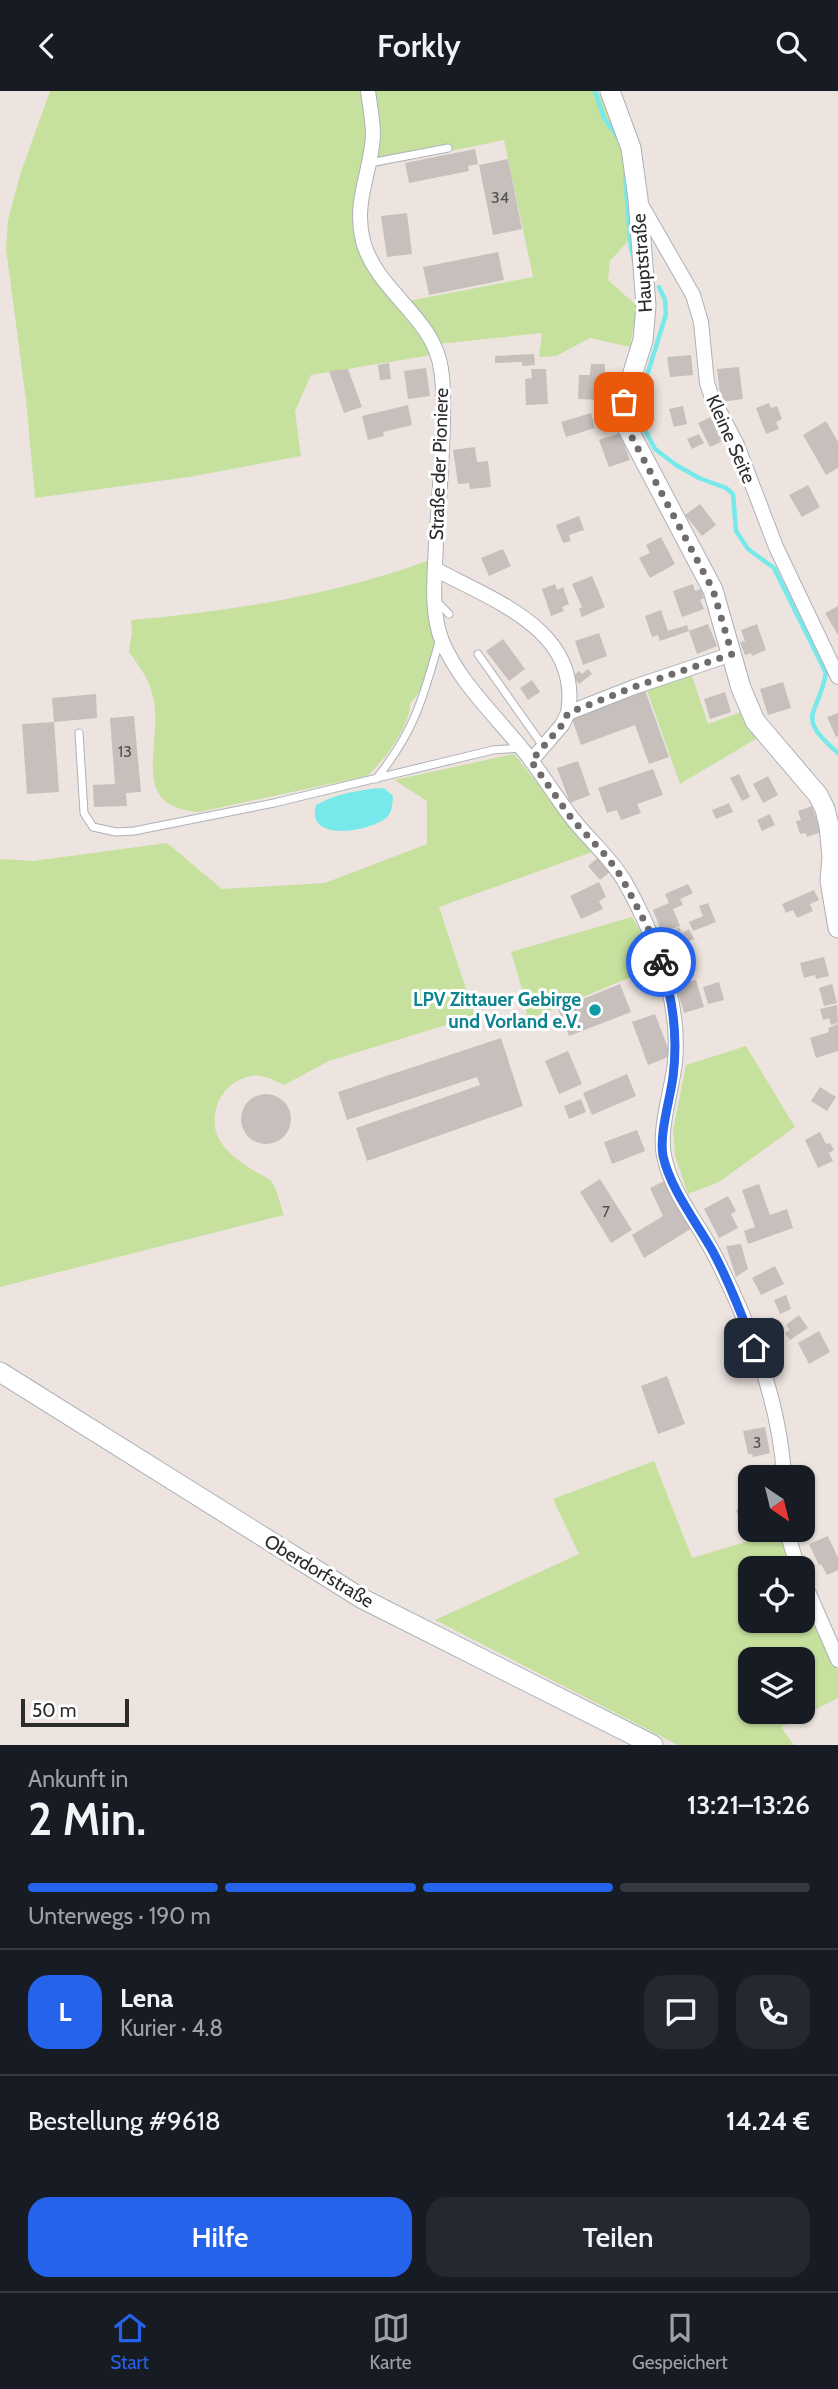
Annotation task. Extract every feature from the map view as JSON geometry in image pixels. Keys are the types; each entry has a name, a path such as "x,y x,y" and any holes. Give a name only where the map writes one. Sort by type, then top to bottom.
{"street":[{"name":"Straße der Pioniere","path":"368,91 373,138 359,210 363,241 377,273 423,328 438,352 441,365 442,444 435,569 436,617 441,637 461,675 522,748 572,819 608,858 622,878 650,932 671,1001 676,1042 663,1154 684,1203 713,1252 741,1311 775,1418 782,1465"},
{"name":"Hauptstraße","path":"610,91 631,148 638,198 646,321 643,340 627,388 623,414 627,428 713,590 741,688 755,721 818,795 825,809 832,857 830,881 838,928"},
{"name":"Kleine Seite","path":"638,198 693,295 701,322 707,383 711,395 737,446 776,547 838,677"},
{"path":"435,569 521,616 544,634 555,648 568,674 571,696 568,713 562,725 531,761"},
{"path":"568,713 634,687 732,654"},
{"name":"Oberdorfstraße","path":"0,1372 361,1598 653,1745"},
{"path":"815,1607 838,1660"}],"lane":[{"path":"368,163 448,148"},
{"path":"436,601 449,614"},
{"path":"376,780 404,741 416,718 441,637"},
{"path":"478,654 543,746"},
{"path":"79,733 84,813 93,827 101,830 134,831 274,803 494,750 522,748"}],"green space":[{"path":"50,91 364,91 371,120 354,210 372,275 422,337 432,355 311,375 295,411 301,456 189,477 35,498 26,400 6,249 8,220 21,172"},
{"path":"372,91 598,91 617,132 628,177 634,234 610,261 608,280 637,306 630,347 590,338 556,356 539,357 542,333 438,344 403,302 533,277 504,140 369,168"},
{"path":"430,560 437,628 432,664 425,682 410,703 401,732 367,776 199,812 178,808 165,800 157,790 153,777 155,711 152,693 129,652 131,620 283,600 357,583"},
{"path":"690,670 708,724 744,711 759,737 680,784 645,685"},
{"path":"514,754 592,852 439,907 475,1016 329,1061 284,1085 269,1078 249,1076 226,1090 216,1109 214,1120 219,1139 238,1160 270,1180 284,1215 0,1287 0,859 33,861 167,843 222,889 325,883 427,844 427,801 394,780"},
{"path":"632,917 644,938 653,968 527,1020 525,999 511,952"},
{"path":"746,1046 795,1127 719,1182 688,1194 675,1156 673,1130 686,1065"},
{"path":"654,1461 692,1558 746,1542 783,1542 789,1556 738,1556 738,1633 815,1633 815,1618 838,1671 838,1698 815,1710 815,1647 738,1647 738,1724 787,1724 781,1727 794,1745 678,1745 435,1620 579,1554 553,1499"}],"water":[{"path":"384,788 393,796 389,815 368,827 330,830 320,825 315,817 316,805 323,801 349,793"}],"building":[{"path":"475,149 478,164 468,166 469,171 409,183 405,163"},
{"path":"508,159 522,229 493,235 479,165"},
{"path":"407,213 412,254 387,257 381,216"},
{"path":"498,252 504,280 429,295 423,267"},
{"path":"534,354 535,365 522,366 522,362 495,363 495,356"},
{"path":"691,355 693,375 670,377 667,357"},
{"path":"389,363 391,379 380,380 378,365"},
{"path":"591,364 605,364 604,400 578,399 579,375 590,375"},
{"path":"739,367 743,399 721,402 717,369"},
{"path":"426,368 430,396 408,399 404,371"},
{"path":"348,369 362,407 344,413 329,371"},
{"path":"531,369 546,369 548,404 526,405 525,379 532,378"},
{"path":"769,403 771,408 777,406 782,419 776,422 779,429 766,434 756,408"},
{"path":"408,405 412,425 383,432 384,436 368,440 362,416"},
{"path":"683,406 687,424 674,427 669,409"},
{"path":"591,413 595,428 566,437 561,422"},
{"path":"711,417 723,441 710,447 698,423"},
{"path":"826,421 838,442 838,468 826,475 803,435"},
{"path":"620,433 630,460 609,467 599,440"},
{"path":"699,434 704,443 692,449 687,439"},
{"path":"475,447 477,462 488,461 491,487 470,489 469,483 458,484 453,450"},
{"path":"808,485 820,507 802,517 789,495"},
{"path":"700,504 716,525 702,536 685,515"},
{"path":"579,516 584,530 569,535 571,541 563,543 556,525"},
{"path":"661,537 675,564 650,578 639,558 650,553 646,545"},
{"path":"503,549 511,566 489,576 481,558"},
{"path":"592,576 605,607 582,617 579,609 582,607 572,584"},
{"path":"555,584 557,590 563,587 569,604 562,607 564,611 551,616 542,589"},
{"path":"693,584 695,591 701,589 704,598 700,600 704,609 682,617 673,591"},
{"path":"838,606 838,635 825,613"},
{"path":"661,610 668,631 687,625 689,631 660,641 658,635 652,637 645,616"},
{"path":"708,624 717,646 697,654 689,631"},
{"path":"757,624 766,650 752,656 751,653 745,655 740,642 745,641 741,630"},
{"path":"599,633 607,656 583,665 575,641"},
{"path":"503,639 525,669 509,681 486,651"},
{"path":"588,669 592,674 579,684 573,676"},
{"path":"532,680 540,692 528,700 520,688"},
{"path":"783,682 791,708 768,715 760,689"},
{"path":"645,690 669,757 649,764 635,725 581,745 571,716"},
{"path":"725,692 731,712 710,719 704,699"},
{"path":"96,694 97,718 54,722 52,698"},
{"path":"838,713 838,736 836,737 827,717"},
{"path":"134,716 141,792 126,793 127,806 94,807 93,785 115,784 110,718"},
{"path":"54,722 59,792 27,794 22,724"},
{"path":"578,761 590,795 570,803 557,768"},
{"path":"653,769 663,795 637,804 641,813 621,820 617,810 607,813 598,788"},
{"path":"739,774 750,797 742,801 730,778"},
{"path":"768,776 778,795 763,803 753,784"},
{"path":"729,803 733,812 716,819 712,810"},
{"path":"812,806 821,832 807,837 806,833 800,834 796,821 801,820 798,811"},
{"path":"770,814 775,825 762,831 757,820"},
{"path":"599,857 611,871 600,880 588,866"},
{"path":"599,882 606,897 599,901 603,909 581,919 570,896"},
{"path":"688,884 693,893 680,899 683,905 673,909 680,926 662,933 653,910 669,903 665,894"},
{"path":"814,890 819,900 810,904 813,911 797,918 793,910 786,913 782,904"},
{"path":"708,903 716,922 693,931 689,922 703,916 699,906"},
{"path":"679,927 682,933 689,929 694,939 678,945 672,931"},
{"path":"824,957 829,976 816,979 815,975 804,978 800,963"},
{"path":"696,980 704,1007 684,1013 676,986"},
{"path":"719,982 724,1000 708,1004 703,987"},
{"name":"LPV Zittauer Gebirge und Vorland e.V.","path":"620,984 631,1012 569,1036 558,1009"},
{"path":"832,984 837,1003 824,1006 819,988"},
{"path":"837,1005 838,1023 831,1025 829,1018 823,1020 820,1009"},
{"path":"655,1014 671,1056 648,1065 632,1022"},
{"path":"838,1024 838,1051 816,1058 810,1038 829,1032 828,1028"},
{"path":"501,1038 523,1106 367,1161 356,1128 480,1085 477,1077 347,1120 338,1092"},
{"path":"568,1051 582,1084 559,1094 545,1061"},
{"path":"627,1074 636,1096 592,1115 583,1093"},
{"path":"820,1087 836,1097 827,1111 811,1101"},
{"path":"266,1094 284,1101 291,1119 284,1137 266,1144 248,1137 241,1119 248,1101"},
{"path":"581,1099 586,1112 569,1119 564,1106"},
{"path":"637,1130 645,1151 612,1164 604,1142"},
{"path":"820,1132 826,1144 830,1143 834,1150 829,1153 833,1161 818,1168 805,1140"},
{"path":"600,1179 632,1230 611,1243 580,1192"},
{"path":"668,1179 692,1228 644,1258 632,1235 663,1216 650,1188"},
{"path":"759,1184 770,1215 787,1209 793,1228 748,1244 744,1231 755,1227 742,1190"},
{"path":"728,1196 736,1211 731,1214 738,1228 719,1238 704,1209"},
{"path":"741,1244 748,1269 736,1277 726,1246"},
{"path":"775,1266 784,1284 761,1295 752,1278"},
{"path":"786,1295 791,1309 780,1314 774,1300"},
{"path":"799,1315 808,1328 790,1340 785,1333 790,1330 786,1325"},
{"path":"773,1317 783,1341 765,1348 755,1325"},
{"path":"819,1331 830,1352 809,1364 798,1343"},
{"path":"667,1376 685,1424 658,1434 641,1386"},
{"path":"765,1427 770,1453 753,1457 748,1454 743,1431"},
{"path":"828,1536 838,1558 838,1570 827,1575 821,1564 819,1565 809,1544"}],"waterway":[{"path":"595,91 604,118 619,139"},
{"path":"625,175 634,260"},
{"path":"659,287 665,300 666,314 637,408 644,428 655,449 676,465 699,478 726,488 733,494 736,531 748,549 774,568 826,673 812,715 813,723 816,731 838,753"}],"way so far":[{"path":"624,402 623,414 627,428 713,590 732,654 634,687 568,713 562,725 531,761 572,819 608,858 622,878 650,932 661,962"}],"place":[{"name":"LPV Zittauer Gebirge und Vorland e.V.","path":"595,1010"}],"route":[{"path":"661,962 671,1001 676,1042 663,1154 684,1203 732,1291 754,1348"}]}
